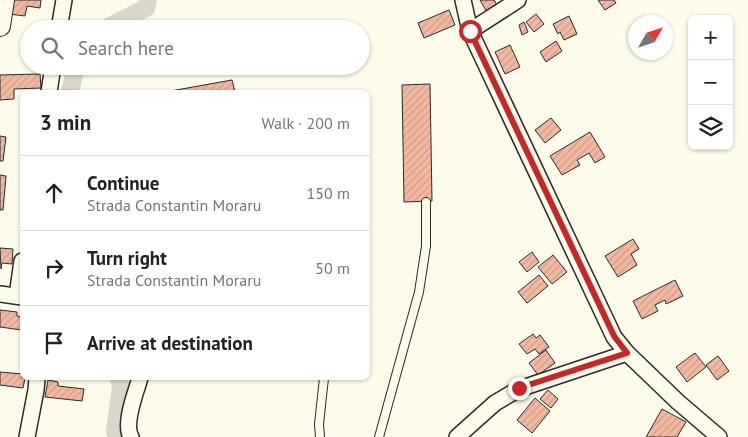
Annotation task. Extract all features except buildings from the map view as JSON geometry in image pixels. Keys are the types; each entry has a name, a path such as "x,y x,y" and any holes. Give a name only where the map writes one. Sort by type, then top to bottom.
{"street":[{"path":"0,26 4,0"},
{"path":"61,20 64,0"},
{"path":"463,0 470,31 614,336 627,353 678,402 719,437"},
{"path":"470,31 518,0"},
{"path":"49,90 52,75"},
{"path":"0,294 20,297"},
{"path":"458,437 495,403 519,388 627,353"},
{"path":"27,437 36,390 36,380"},
{"path":"131,437 129,433 130,413 139,380"}],"lane":[{"path":"379,437 419,292 426,246 426,202"},
{"path":"320,437 319,424 324,380"}],"waterway":[{"path":"122,20 146,8 148,0"},
{"path":"70,90 74,75"},
{"path":"118,437 115,431 121,387 119,380"}],"route":[{"path":"470,31 614,336 627,353 519,388"}]}
